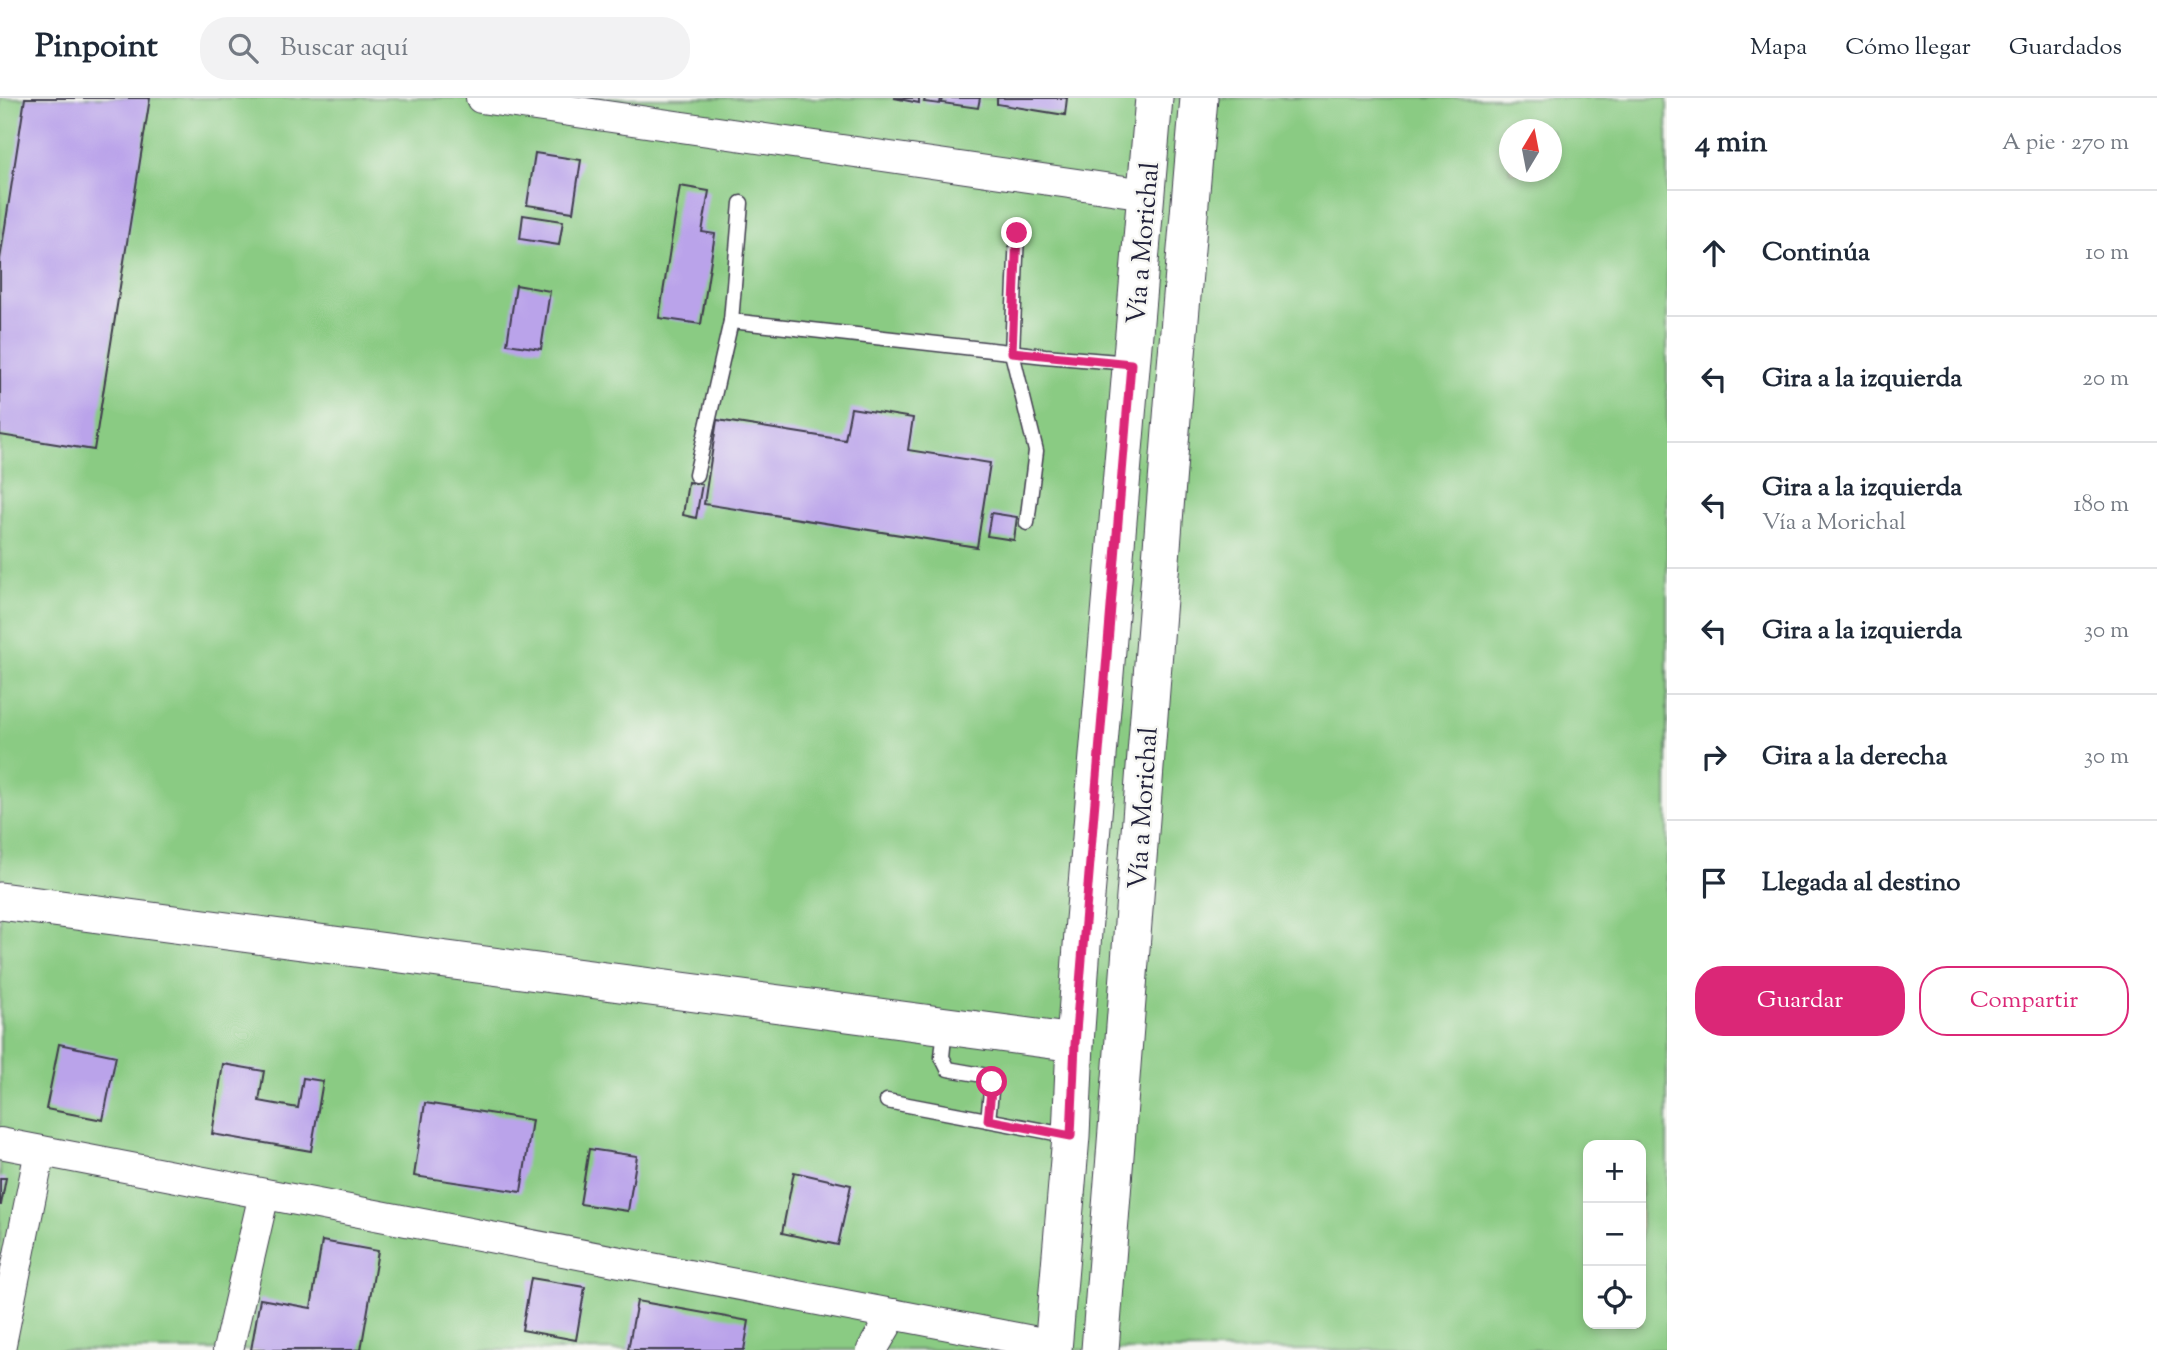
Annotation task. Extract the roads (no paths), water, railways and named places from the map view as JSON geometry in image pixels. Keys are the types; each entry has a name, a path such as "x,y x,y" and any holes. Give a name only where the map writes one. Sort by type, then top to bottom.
{"street":[{"path":"481,98 1146,194"},
{"name":"Vía a Morichal","path":"1053,1347 1071,1136 1071,1043 1154,98"},
{"name":"Vía a Morichal","path":"1100,1350 1199,98"},
{"path":"0,901 1071,1043"},
{"path":"0,1143 1053,1347"},
{"path":"0,1349 40,1151"},
{"path":"228,1350 264,1194"},
{"path":"872,1350 893,1314"}],"lane":[{"path":"696,475 731,321 741,203"},
{"path":"1017,233 1012,352 1035,451 1027,523"},
{"path":"731,321 1131,364"},
{"path":"945,1027 942,1057 948,1069 988,1076 991,1079 988,1120"},
{"path":"887,1101 1071,1136"}]}
